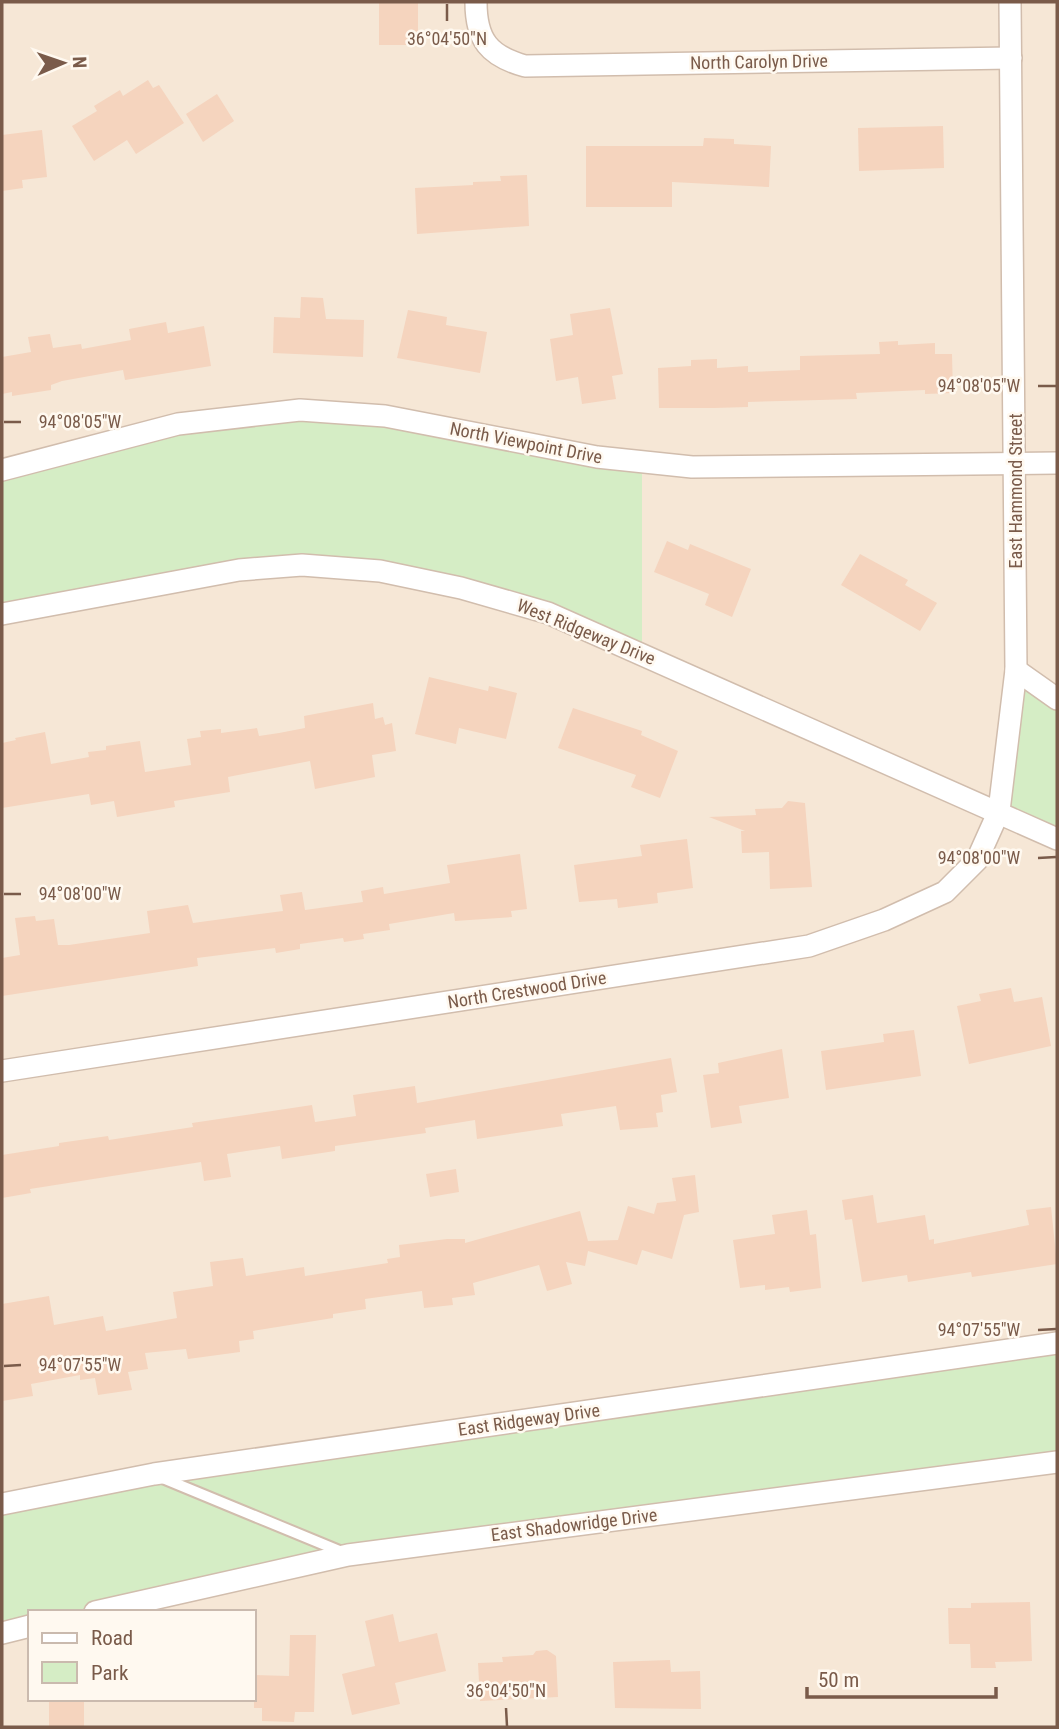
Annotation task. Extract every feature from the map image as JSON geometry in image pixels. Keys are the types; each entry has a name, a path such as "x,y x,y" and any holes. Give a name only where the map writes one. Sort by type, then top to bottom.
{"street":[{"name":"North Carolyn Drive","path":"476,2 476,21 482,40 507,61 525,66 1011,58"},
{"name":"East Hammond Street","path":"999,811 1016,670 1010,2"},
{"name":"North Viewpoint Drive","path":"2,470 178,424 300,410 385,416 642,463 692,467 1057,463"},
{"name":"West Ridgeway Drive","path":"2,614 239,570 302,565 380,571 461,588 548,613 1057,839"},
{"path":"1016,670 1057,699"},
{"name":"North Crestwood Drive","path":"2,1071 809,946 884,920 945,892 977,860 999,811"},
{"name":"East Ridgeway Drive","path":"2,1504 154,1474 1057,1343"},
{"name":"East Shadowridge Drive","path":"104,1610 348,1555 1057,1462"},
{"path":"2,1633 28,1626"}],"lane":[{"path":"154,1474 348,1555"}],"shaded area":[{"path":"2,2 1057,2 1057,1343 2,1504 2,614 239,570 381,571 642,653 642,464 2,470"},
{"path":"1057,1462 1057,1727 2,1727 2,1633 28,1626 28,1701 256,1701 256,1610 104,1610 348,1555"}],"green space":[{"path":"300,410 642,463 642,653 548,613 302,565 2,614 2,470 28,462"},
{"path":"1016,670 1057,699 1057,839 999,811"},
{"path":"1057,1343 1057,1462 348,1555 104,1610 28,1610 28,1626 2,1633 2,1504"}],"building":[{"path":"379,2 418,2 418,45 379,45"},
{"path":"148,80 153,88 159,85 184,123 136,154 127,140 94,161 72,126 97,111 94,106 120,90 123,96"},
{"path":"217,94 234,121 203,142 186,114"},
{"path":"943,126 944,168 859,171 858,128"},
{"path":"42,130 47,177 22,180 23,188 2,191 2,135"},
{"path":"704,138 734,139 734,144 771,146 769,187 672,182 672,207 586,207 586,146 703,146"},
{"path":"527,175 529,226 417,234 415,188 473,185 473,182 501,181 500,176"},
{"path":"301,297 323,298 326,319 364,320 363,357 273,353 274,317 300,318"},
{"path":"610,308 623,374 612,376 616,399 582,404 578,377 556,381 550,339 573,335 570,314"},
{"path":"408,310 447,317 446,325 487,332 480,373 397,358"},
{"path":"166,322 168,333 204,326 211,366 125,380 123,370 62,381 51,385 51,390 12,396 12,392 2,394 2,357 31,352 28,337 50,334 53,348 81,344 82,349 131,340 129,329"},
{"path":"898,341 898,345 935,343 935,354 952,354 953,393 925,394 925,390 856,393 857,399 748,402 748,407 659,408 658,368 691,366 691,360 717,359 717,368 748,366 748,372 800,370 800,356 880,354 879,342"},
{"path":"667,541 688,550 690,544 751,569 732,617 705,605 709,594 654,572"},
{"path":"860,554 908,580 905,585 937,603 920,631 841,585"},
{"path":"429,677 488,691 489,686 517,693 506,739 459,728 456,744 415,734"},
{"path":"373,703 375,719 383,717 385,725 392,723 396,751 372,755 375,777 315,789 310,761 228,777 230,792 174,801 175,807 117,817 114,801 91,805 89,794 2,808 2,743 16,740 15,738 45,732 51,764 89,757 88,752 106,750 106,746 140,741 145,772 191,765 187,739 201,737 200,731 221,729 221,733 257,728 259,736 279,733 305,728 304,716"},
{"path":"573,708 642,731 641,735 678,751 660,798 631,787 636,775 558,748"},
{"path":"788,801 805,803 812,887 770,889 769,852 742,853 741,831 745,831 709,817 756,815 755,809 782,808"},
{"path":"687,839 693,888 657,893 658,903 618,908 617,899 579,902 574,865 642,856 640,845"},
{"path":"520,854 527,909 511,911 512,917 455,921 454,913 389,924 390,930 363,934 364,939 344,942 343,938 300,944 300,949 276,953 275,948 197,958 198,966 2,996 2,958 20,955 15,918 35,916 36,921 54,919 58,945 69,945 150,933 147,911 188,905 193,923 283,911 280,895 302,892 305,910 363,902 361,891 383,887 384,894 450,883 447,865"},
{"path":"1011,988 1014,1002 1042,997 1051,1046 969,1064 957,1006 981,1001 979,994"},
{"path":"914,1030 921,1076 826,1090 821,1051 884,1042 883,1034"},
{"path":"782,1049 789,1098 739,1106 742,1123 711,1128 703,1075 719,1073 718,1063"},
{"path":"671,1058 677,1092 661,1095 663,1112 656,1113 658,1127 620,1130 616,1106 561,1114 563,1126 477,1139 475,1120 425,1128 426,1133 335,1146 335,1151 282,1159 280,1146 227,1154 231,1177 204,1181 201,1162 30,1189 31,1193 2,1198 2,1155 59,1146 59,1143 108,1136 109,1140 193,1127 192,1123 312,1105 315,1122 356,1116 353,1095 415,1086 417,1103"},
{"path":"456,1169 459,1192 430,1197 426,1174"},
{"path":"695,1175 699,1212 684,1215 672,1259 642,1250 637,1265 588,1251 585,1266 566,1262 572,1284 547,1291 539,1265 473,1283 475,1295 452,1298 453,1305 424,1308 422,1291 365,1299 366,1309 333,1314 333,1318 253,1331 254,1339 239,1341 240,1352 188,1359 186,1349 145,1353 148,1369 128,1372 132,1390 98,1395 95,1378 80,1380 80,1375 31,1384 33,1396 2,1401 2,1304 49,1296 54,1325 103,1316 106,1331 177,1318 173,1292 213,1286 210,1262 243,1258 246,1276 304,1267 305,1276 388,1263 387,1259 400,1257 399,1245 447,1239 465,1239 465,1243 580,1211 588,1241 618,1240 628,1206 654,1214 657,1203 676,1201 672,1178"},
{"path":"873,1195 877,1223 925,1215 929,1240 934,1239 934,1244 1029,1225 1026,1210 1051,1207 1057,1264 972,1277 971,1272 908,1282 907,1275 862,1282 852,1219 845,1220 842,1200"},
{"path":"807,1210 810,1235 816,1234 821,1288 790,1292 789,1287 765,1290 765,1285 740,1288 733,1240 775,1234 772,1215"},
{"path":"1030,1602 1032,1661 995,1662 996,1668 971,1668 970,1644 949,1644 948,1608 971,1608 971,1603"},
{"path":"393,1614 399,1642 437,1633 446,1671 395,1683 400,1704 352,1715 342,1674 375,1666 365,1621"},
{"path":"290,1635 316,1635 314,1712 295,1712 294,1722 262,1721 262,1708 254,1708 256,1675 289,1676"},
{"path":"547,1650 556,1656 558,1697 480,1701 478,1663 503,1662 502,1657 533,1655 536,1651"},
{"path":"670,1660 671,1672 700,1671 701,1709 615,1708 613,1662"},
{"path":"49,1701 84,1701 84,1727 49,1727"}]}
